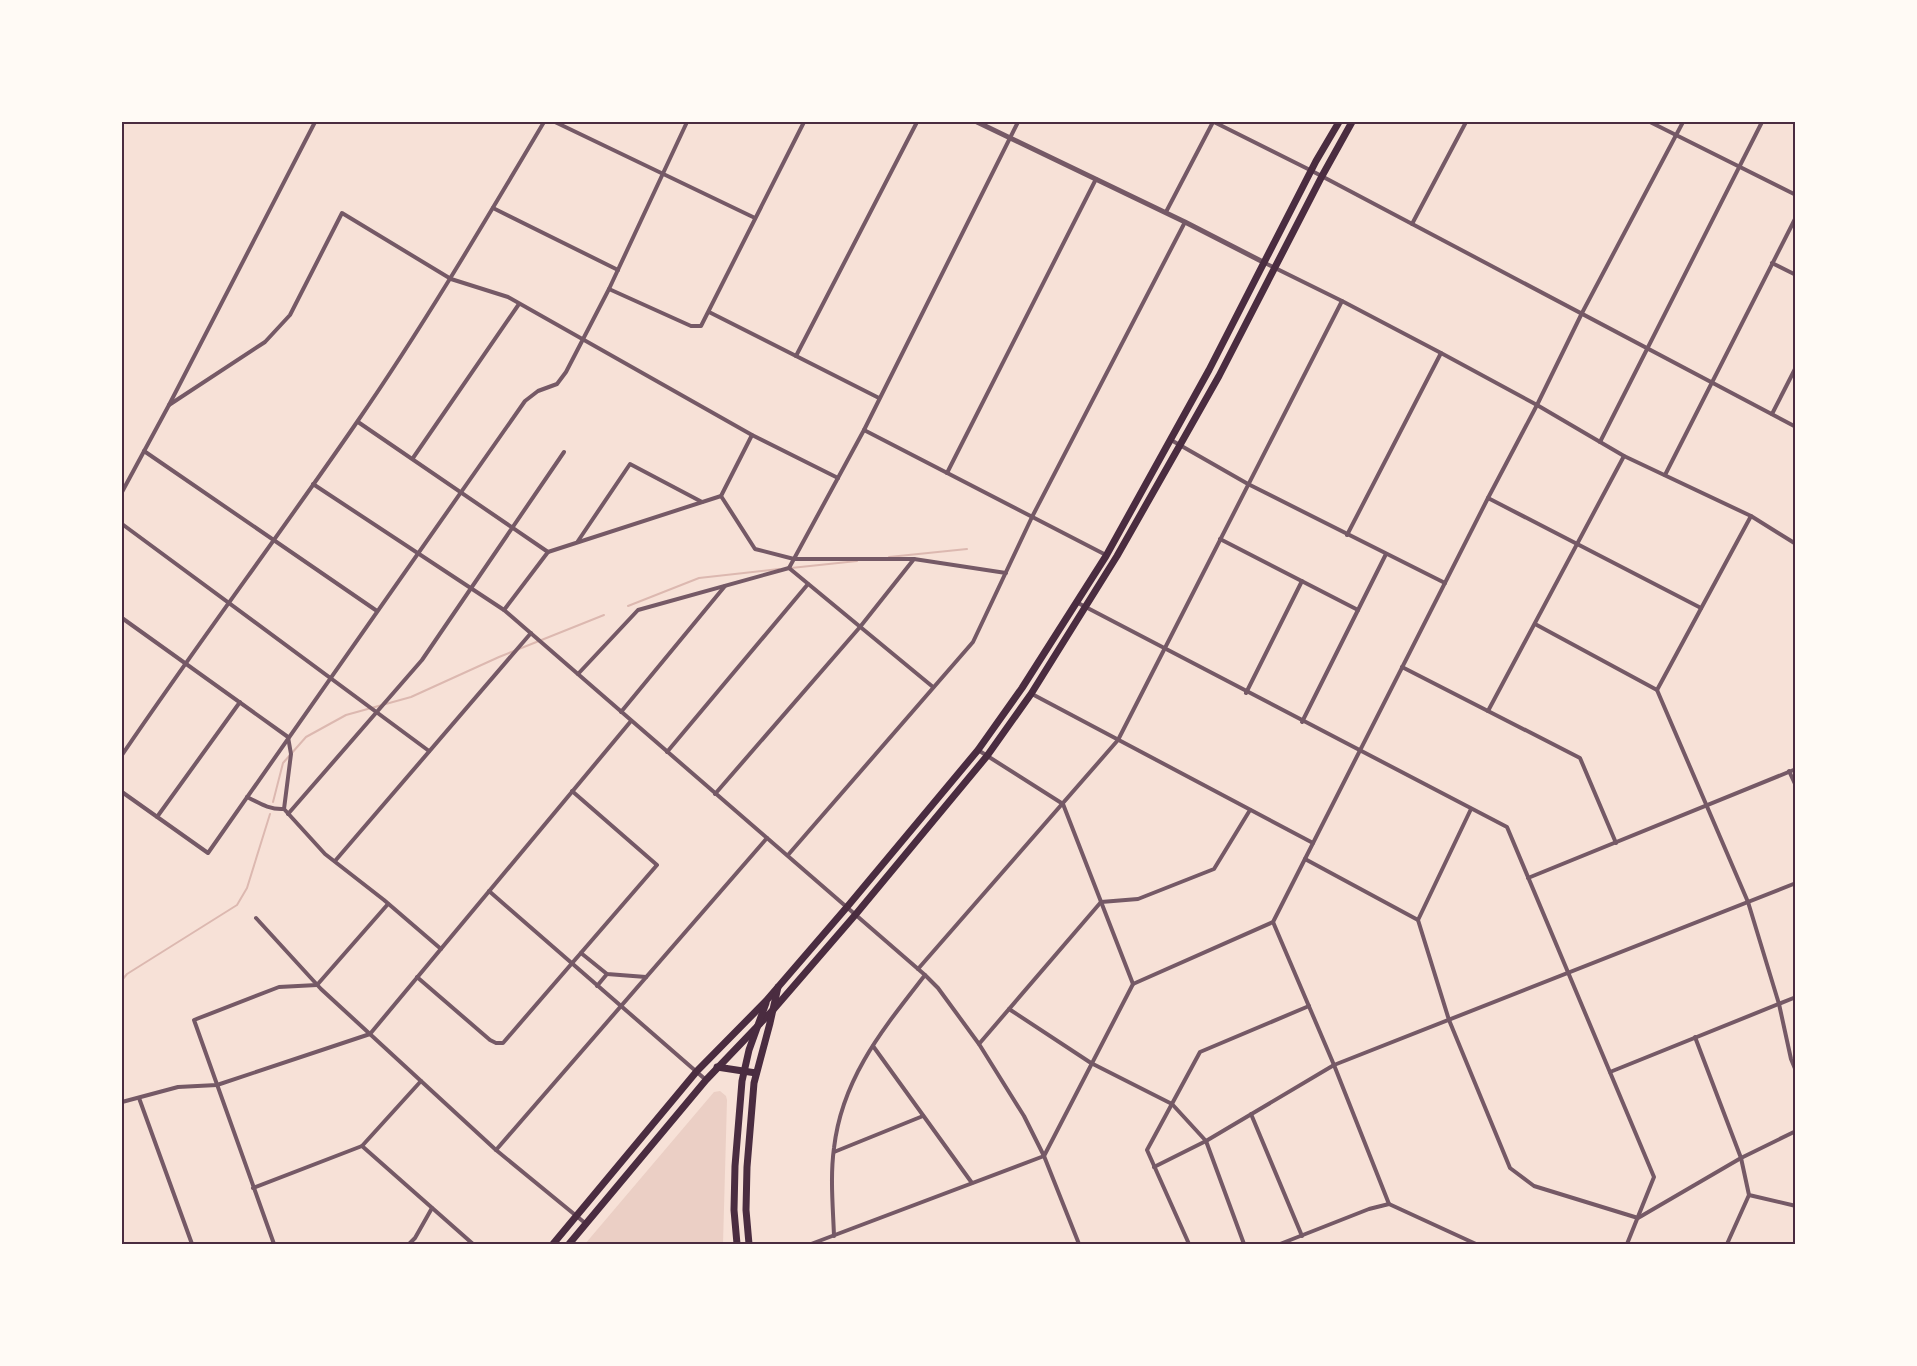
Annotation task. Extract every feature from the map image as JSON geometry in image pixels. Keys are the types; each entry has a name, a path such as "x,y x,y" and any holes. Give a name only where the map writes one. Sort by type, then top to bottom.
{"main road":[{"path":"553,1245 697,1071 766,1000 847,907 978,750 1022,688 1078,603 1171,439 1339,122"},
{"path":"569,1245 717,1067 773,1010 856,914 987,756 1031,694 1087,607 1219,376 1322,176 1353,122"},
{"path":"1223,343 1232,350"},
{"path":"1209,370 1219,376"},
{"path":"1121,527 1131,531"},
{"path":"749,1245 746,1210 747,1167 756,1073 778,986"},
{"path":"737,1245 734,1210 735,1166 743,1072 766,1000"},
{"path":"717,1067 756,1073"}],"street":[{"path":"122,492 315,122"},
{"path":"122,755 185,662 358,421 451,279 544,122"},
{"path":"555,122 755,218"},
{"path":"122,792 208,853 525,401 538,391 557,384 566,372 609,289 687,122"},
{"path":"609,289 691,326 701,326 804,122"},
{"path":"796,356 917,122"},
{"path":"978,122 1166,212 1342,301 1537,405 1624,456 1751,516 1796,544"},
{"path":"578,675 638,610 789,568 864,430 1018,122"},
{"path":"1166,212 1213,122 1322,176 1796,427"},
{"path":"1412,224 1466,122"},
{"path":"1650,122 1796,195"},
{"path":"811,1245 1044,1156 1090,1063 1133,984 1273,922 1582,313 1683,122"},
{"path":"1600,442 1762,122"},
{"path":"946,473 1096,179"},
{"path":"493,208 618,270"},
{"path":"169,405 265,342 290,315 342,213 451,279 508,297 752,435 838,478"},
{"path":"1665,475 1796,218"},
{"path":"788,855 973,642 1032,517 1185,222"},
{"path":"1772,263 1796,275"},
{"path":"918,969 1118,740 1342,301"},
{"path":"413,458 519,304"},
{"path":"709,312 879,398"},
{"path":"1347,535 1441,353"},
{"path":"1772,414 1796,367"},
{"path":"358,421 548,552"},
{"path":"864,430 1106,555"},
{"path":"504,610 548,552 721,496 752,435"},
{"path":"1171,439 1248,484 1445,583"},
{"path":"144,451 377,611"},
{"path":"288,814 422,660 564,452"},
{"path":"1488,711 1624,456"},
{"path":"578,542 630,464 702,502"},
{"path":"313,484 504,610 925,975 938,988 979,1044 1024,1116 1044,1156 1079,1245"},
{"path":"721,496 755,549 794,559 914,559 1006,573"},
{"path":"1488,498 1701,608"},
{"path":"1657,690 1751,516"},
{"path":"122,524 429,751"},
{"path":"1220,539 1358,610"},
{"path":"1302,722 1386,554"},
{"path":"716,794 860,627 914,559"},
{"path":"789,568 933,687"},
{"path":"1246,693 1302,581"},
{"path":"667,752 808,584"},
{"path":"621,712 725,586"},
{"path":"1078,603 1246,693 1507,827 1654,1177 1627,1245"},
{"path":"122,618 288,737 291,754 284,809 325,854 441,949"},
{"path":"1535,624 1657,690 1748,902 1779,1004 1791,1059 1796,1071"},
{"path":"335,861 531,633"},
{"path":"1402,667 1580,758 1616,843"},
{"path":"1031,694 1313,843"},
{"path":"156,817 240,702"},
{"path":"122,1102 178,1087 217,1085 370,1034 630,721"},
{"path":"978,750 1063,804 1133,984"},
{"path":"1528,878 1796,769"},
{"path":"1789,771 1796,786"},
{"path":"417,977 496,1043 503,1042 657,865 572,791"},
{"path":"247,797 276,810 284,809"},
{"path":"1471,809 1418,920 1449,1020 1510,1168 1534,1185 1638,1218 1741,1158 1796,1131"},
{"path":"979,1044 1101,902 1138,899 1214,868 1250,810"},
{"path":"496,1150 767,838"},
{"path":"1305,859 1418,920"},
{"path":"1154,1167 1206,1141 1334,1065 1796,884"},
{"path":"489,891 706,1080"},
{"path":"274,1245 194,1020 279,987 317,985 388,904"},
{"path":"256,918 317,985 496,1150 586,1224"},
{"path":"1273,922 1334,1065 1389,1204"},
{"path":"581,952 607,974 647,977"},
{"path":"597,986 607,974"},
{"path":"834,1236 833,1152 848,1090 873,1046 925,975"},
{"path":"1610,1072 1796,997"},
{"path":"1189,1245 1147,1150 1200,1052 1308,1006"},
{"path":"1009,1009 1090,1063 1172,1104 1206,1141 1244,1245"},
{"path":"1695,1037 1741,1158 1749,1195 1727,1245"},
{"path":"873,1046 972,1183"},
{"path":"254,1188 362,1146 421,1080"},
{"path":"139,1098 192,1245"},
{"path":"1251,1114 1302,1236"},
{"path":"833,1152 923,1116"},
{"path":"362,1146 473,1245"},
{"path":"1749,1195 1796,1206"},
{"path":"1280,1245 1369,1209 1389,1204 1476,1245"},
{"path":"408,1245 415,1238 432,1208"}],"shaded area":[{"path":"720,1091 727,1100 723,1244 585,1244 714,1092"}],"waterway":[{"path":"889,557 967,549"},
{"path":"791,568 857,561"},
{"path":"628,606 699,578 779,569"},
{"path":"273,802 283,763 306,737 346,715 411,697 499,657 604,615"},
{"path":"122,980 127,974 237,905 247,888 270,814"}]}
